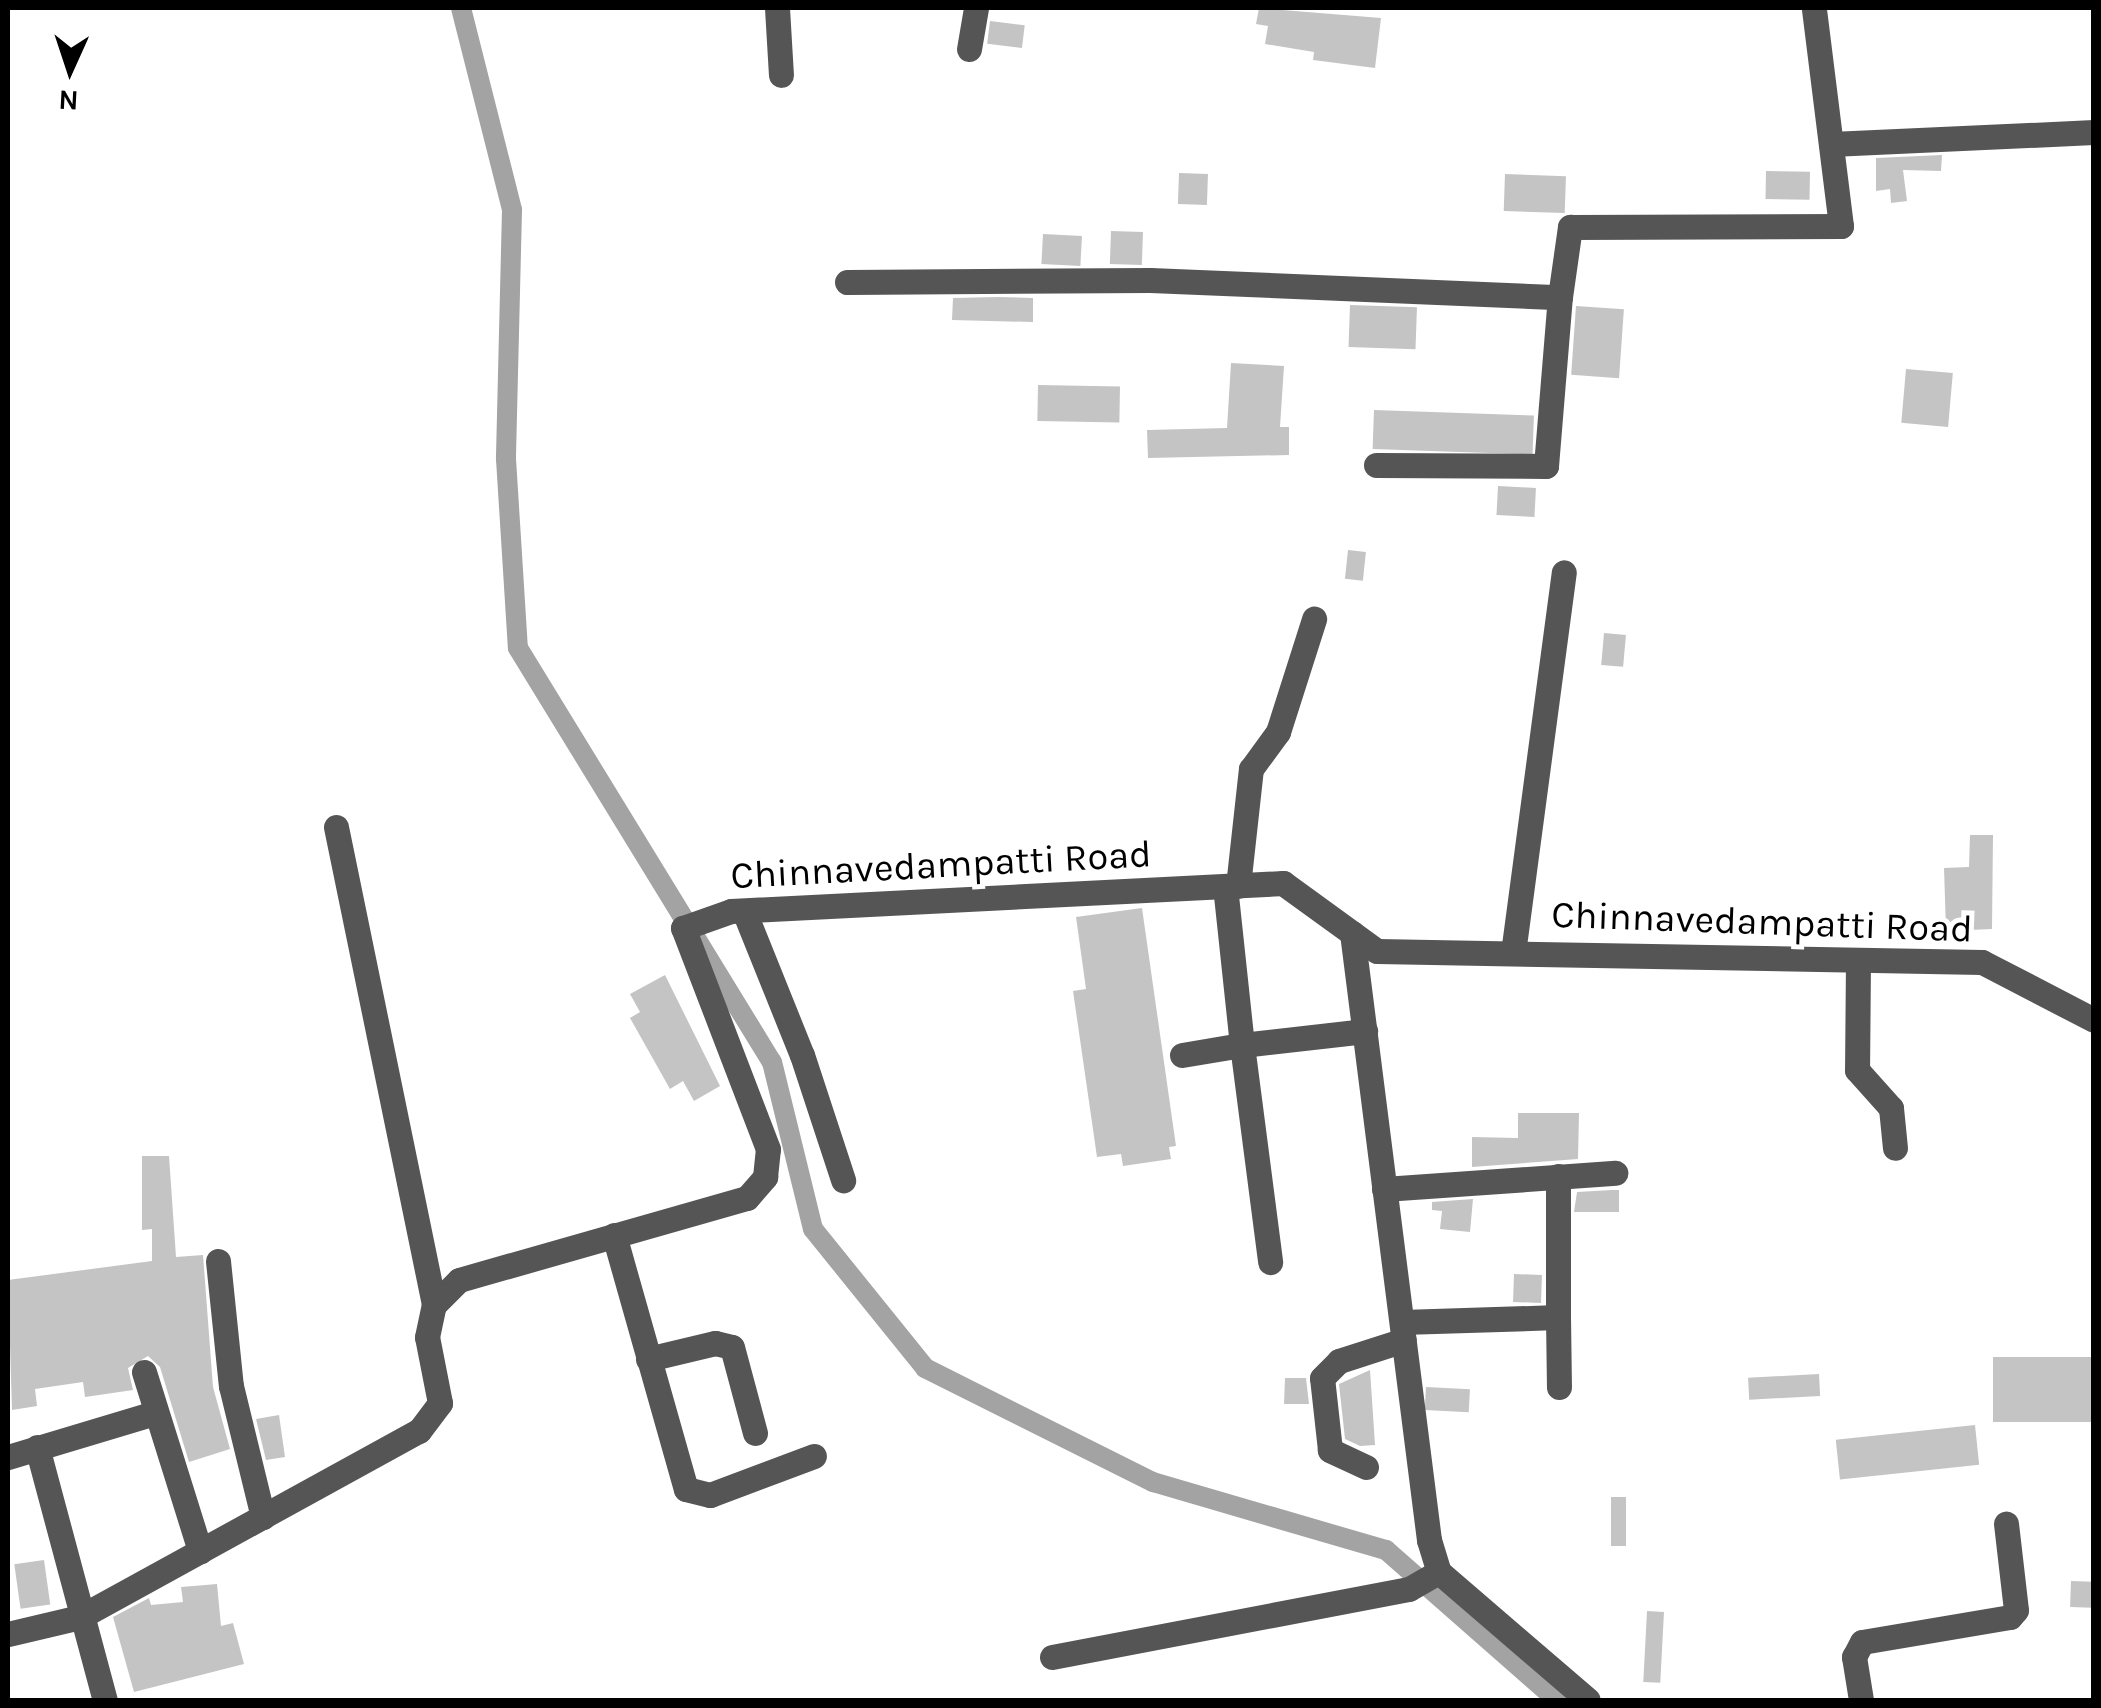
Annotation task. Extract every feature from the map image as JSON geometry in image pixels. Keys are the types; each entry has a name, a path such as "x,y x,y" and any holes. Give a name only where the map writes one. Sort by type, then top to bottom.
{"street":[{"path":"777,8 781,75"},
{"path":"968,50 976,8"},
{"path":"1376,465 1546,466 1570,227 1841,226 1814,8"},
{"path":"1831,144 2094,132"},
{"path":"847,282 1150,280 1560,298"},
{"path":"1513,953 1564,572"},
{"path":"1270,1262 1242,1046 1231,886 1251,769 1278,732 1314,619"},
{"path":"8,1634 80,1617 419,1431 440,1403 427,1337 434,1305 336,827"},
{"name":"Chinnavedampatti Road","path":"434,1305 458,1280 748,1198 765,1177 768,1149 684,928 738,911 1282,883 1378,950 1982,962 2094,1020"},
{"path":"738,911 802,1054 843,1180"},
{"path":"1352,933 1438,1572 1588,1700"},
{"path":"1858,960 1858,1070 1891,1108 1895,1148"},
{"path":"1182,1055 1365,1030"},
{"path":"1384,1189 1614,1173"},
{"path":"1558,1176 1559,1387"},
{"path":"614,1235 686,1488 710,1495 814,1456"},
{"path":"218,1261 231,1386 263,1516"},
{"path":"1366,1467 1330,1450 1322,1378 1338,1361 1403,1331 1558,1317"},
{"path":"648,1359 715,1343 732,1347 756,1433"},
{"path":"144,1372 200,1551"},
{"path":"8,1457 154,1414"},
{"path":"38,1447 105,1700"},
{"path":"1861,1700 1854,1657 1862,1642 2010,1617 2016,1610 2006,1524"},
{"path":"1052,1657 1409,1589 1438,1572"}],"building":[{"path":"1259,8 1381,18 1375,68 1313,60 1314,52 1265,44 1268,26 1256,24"},
{"path":"990,21 1025,25 1022,48 987,44"},
{"path":"1942,155 1941,171 1903,170 1907,201 1891,203 1890,189 1876,191 1876,158"},
{"path":"1766,171 1810,172 1810,200 1766,199"},
{"path":"1179,173 1208,174 1207,205 1178,204"},
{"path":"1505,174 1566,176 1565,213 1504,211"},
{"path":"1111,231 1143,232 1142,265 1110,264"},
{"path":"1043,234 1082,236 1080,266 1041,264"},
{"path":"953,298 1033,298 1033,322 952,320"},
{"path":"1350,305 1417,307 1415,349 1349,347"},
{"path":"1576,306 1624,309 1619,378 1571,375"},
{"path":"1231,363 1284,366 1280,427 1289,427 1289,455 1148,458 1147,430 1227,428"},
{"path":"1906,369 1953,373 1948,427 1901,423"},
{"path":"1038,385 1120,386 1119,422 1037,421"},
{"path":"1374,410 1534,416 1533,455 1373,449"},
{"path":"1498,486 1536,488 1534,517 1496,515"},
{"path":"1348,550 1366,552 1363,581 1345,579"},
{"path":"1604,633 1626,635 1623,667 1601,665"},
{"path":"1970,835 1993,835 1992,929 1946,931 1944,868 1969,867"},
{"path":"1142,908 1176,1146 1169,1147 1171,1159 1123,1166 1121,1154 1097,1157 1073,991 1086,989 1076,917"},
{"path":"665,975 720,1086 694,1101 683,1081 670,1089 630,1018 640,1012 630,994"},
{"path":"1518,1113 1579,1113 1578,1159 1472,1167 1472,1137 1518,1138"},
{"path":"142,1156 169,1156 176,1257 203,1255 213,1387 230,1449 189,1462 160,1367 148,1356 128,1368 133,1390 85,1397 83,1382 35,1389 37,1406 12,1410 8,1280 152,1261 152,1229 142,1230"},
{"path":"1619,1190 1619,1212 1574,1212 1577,1192"},
{"path":"1473,1199 1470,1232 1440,1229 1442,1211 1432,1210 1432,1202"},
{"path":"1514,1274 1542,1275 1541,1303 1513,1302"},
{"path":"1993,1357 2094,1357 2094,1422 1993,1422"},
{"path":"1370,1370 1375,1445 1360,1446 1345,1439 1339,1384"},
{"path":"1819,1374 1820,1396 1749,1400 1748,1378"},
{"path":"1285,1378 1306,1378 1309,1404 1284,1404"},
{"path":"1426,1387 1470,1389 1469,1412 1425,1410"},
{"path":"279,1415 285,1457 266,1460 256,1419"},
{"path":"1975,1425 1979,1465 1840,1479 1836,1440"},
{"path":"1611,1497 1626,1497 1626,1546 1611,1546"},
{"path":"44,1560 50,1605 21,1609 14,1564"},
{"path":"2071,1581 2094,1582 2093,1608 2070,1607"},
{"path":"217,1584 221,1626 233,1623 244,1664 134,1692 113,1617 149,1598 151,1605 183,1602 181,1587"},
{"path":"1647,1611 1664,1612 1660,1683 1643,1682"}],"waterway":[{"path":"461,8 512,210 506,459 518,648 772,1062 813,1229 925,1368 1153,1482 1386,1550 1557,1700"}]}
